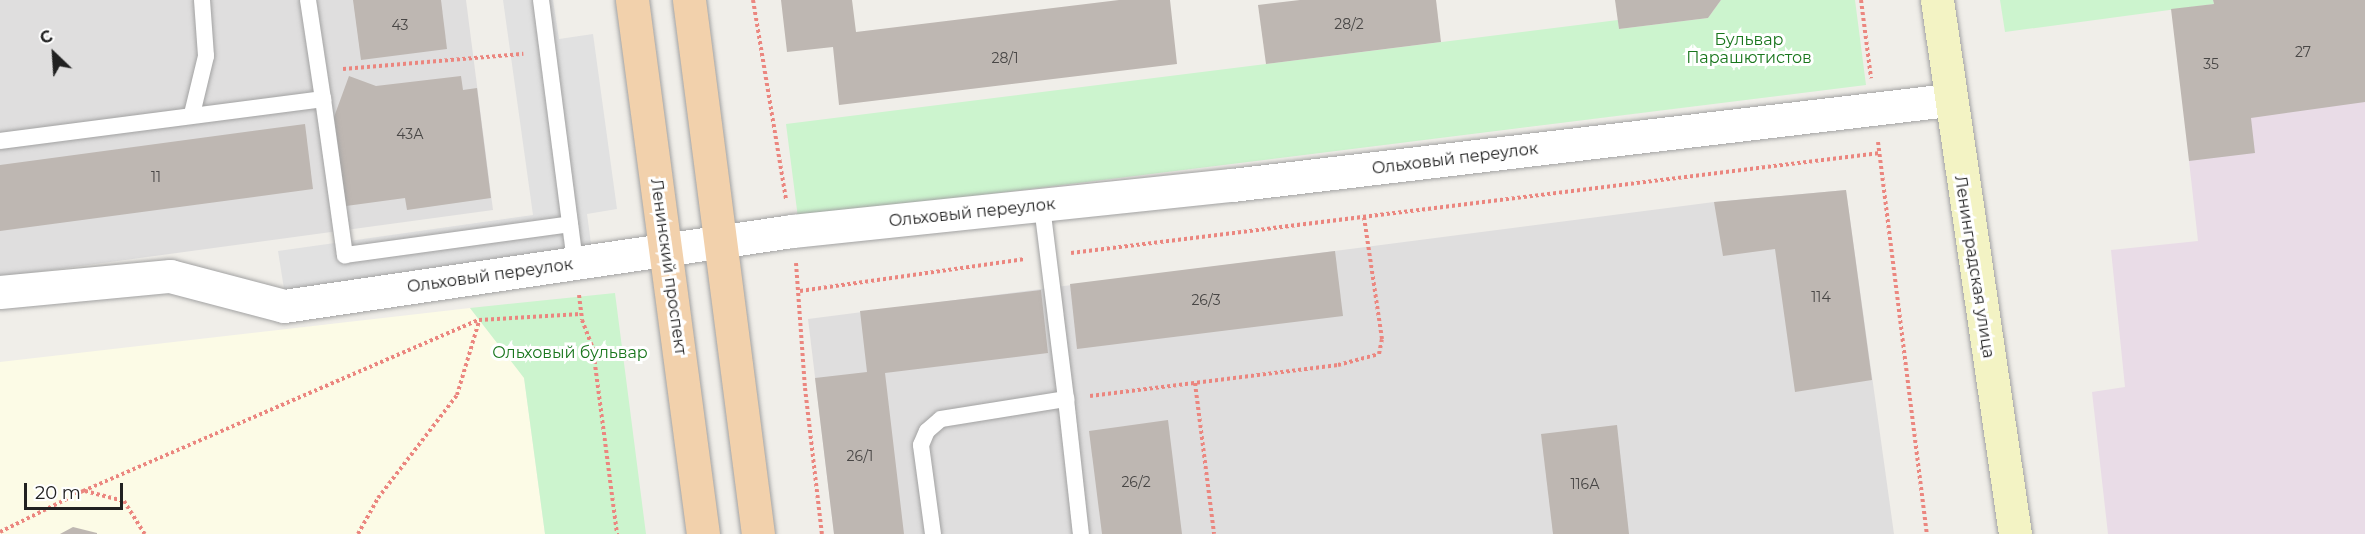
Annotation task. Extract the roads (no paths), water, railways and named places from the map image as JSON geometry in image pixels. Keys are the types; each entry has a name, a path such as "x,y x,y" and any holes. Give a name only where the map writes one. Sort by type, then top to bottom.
{"main road":[{"name":"Ленинский проспект","path":"632,0 703,534"},
{"path":"688,0 758,534"},
{"name":"Ленинградская улица","path":"1936,0 1948,100 2015,534"}],"street":[{"name":"Ольховый переулок","path":"0,292 170,276 284,306 665,252 718,242 1948,100"}],"lane":[{"path":"192,114 206,56 202,0"},
{"path":"308,0 345,255 570,224"},
{"path":"542,0 575,263"},
{"path":"0,141 192,114 323,99"},
{"path":"1042,206 1081,534"},
{"path":"933,534 921,446 927,431 940,419 1066,399"}],"park label":[{"name":"Бульвар Парашютистов","path":"1749,49"},
{"name":"Ольховый бульвар","path":"570,353"}]}
